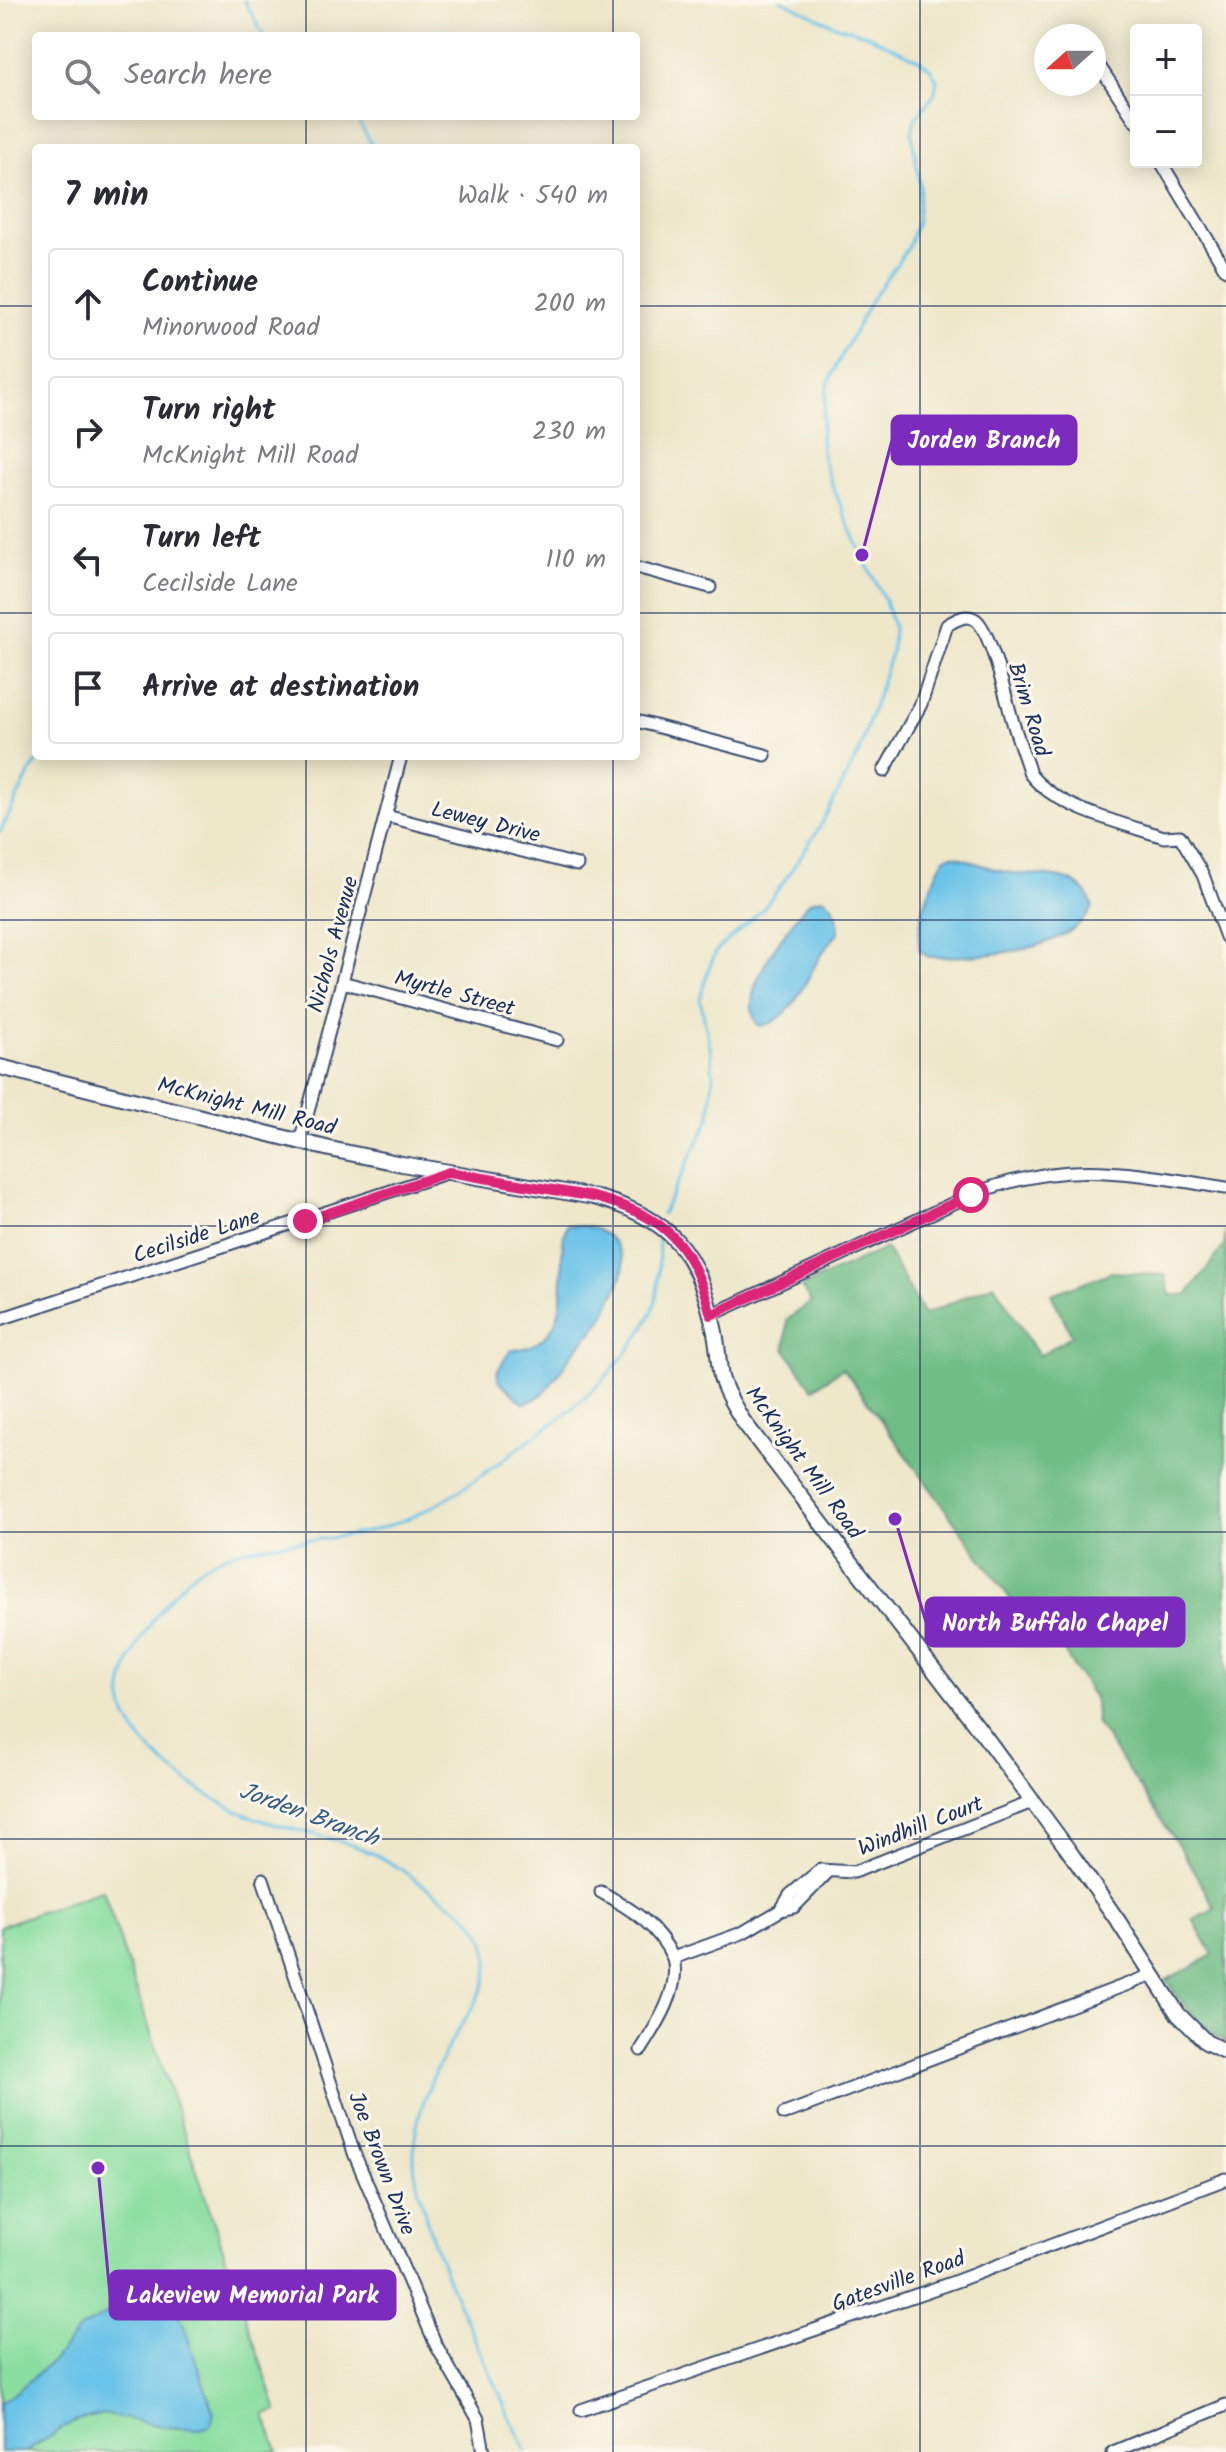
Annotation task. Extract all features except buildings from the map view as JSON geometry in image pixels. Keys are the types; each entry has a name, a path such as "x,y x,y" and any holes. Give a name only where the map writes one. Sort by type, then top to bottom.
{"street":[{"path":"1106,76 1130,113"},
{"path":"1165,168 1226,270"},
{"path":"640,568 710,587"},
{"name":"Brim Road","path":"884,771 921,704 947,625 967,616 976,621 984,632 1030,774 1039,786 1064,802 1164,837 1180,836 1203,875 1226,937"},
{"path":"640,722 765,755"},
{"name":"Nichols Avenue","path":"300,1142 400,760"},
{"name":"Lewey Drive","path":"386,816 577,865"},
{"name":"Myrtle Street","path":"342,982 557,1040"},
{"name":"McKnight Mill Road","path":"0,1067 300,1142 594,1197 643,1214 668,1231 688,1255 702,1283 722,1379 743,1421 986,1738 1118,1921 1178,2014 1206,2042 1226,2052"},
{"path":"711,1315 997,1185 1030,1177 1097,1170 1226,1188"},
{"name":"Cecilside Lane","path":"0,1319 449,1172"},
{"name":"Windhill Court","path":"673,1958 742,1933 781,1910 794,1907 825,1870 854,1872 1032,1802"},
{"name":"Joe Brown Drive","path":"263,1879 354,2153 436,2345 478,2419 484,2452"},
{"path":"601,1892 628,1908 664,1939 675,1963 670,1998 641,2050"},
{"path":"784,2114 1152,1975"},
{"name":"Gatesville Road","path":"581,2410 954,2282 1226,2179"},
{"path":"1113,2452 1226,2405"}],"green space":[{"path":"1226,1229 1226,2043 1193,2014 1166,1980 1213,1955 1193,1919 1215,1908 1183,1852 1097,1724 1094,1698 1045,1623 1028,1623 843,1368 813,1389 785,1349 787,1320 811,1302 801,1287 886,1248 924,1315 994,1284 1039,1356 1072,1335 1051,1294 1112,1272 1165,1275 1170,1295 1187,1295 1224,1246"},
{"path":"103,1890 277,2411 265,2415 278,2452 0,2452 0,1926"}],"water":[{"path":"952,855 1005,872 1071,881 1088,895 1093,907 1080,923 1042,944 995,954 929,957 920,951 922,917 940,866 945,857"},
{"path":"822,898 833,907 839,932 823,952 790,1008 771,1023 759,1026 753,1013 753,997 765,964 805,906"},
{"path":"567,1225 606,1234 620,1253 622,1275 599,1324 546,1390 532,1401 523,1403 499,1381 497,1372 510,1351 535,1344 548,1333 556,1320"},
{"path":"158,2283 168,2286 173,2294 214,2414 210,2426 200,2429 167,2427 103,2414 74,2421 25,2452 0,2452 0,2402 53,2361 79,2330"}],"waterway":[{"path":"244,0 262,32"},
{"name":"Jorden Branch","path":"662,1214 710,1118 713,1074 700,999 710,965 717,950 762,910 820,827 859,752 892,650 893,627 885,601 830,480 822,456 821,437 827,387 836,366 872,299 908,248 917,221 920,187 912,134 915,119 934,95 937,80 930,68 919,60 781,0"},
{"path":"357,120 372,144"},
{"path":"0,832 39,760"},
{"name":"Jorden Branch","path":"527,2452 447,2277 429,2228 414,2165 415,2137 428,2090 487,1976 487,1951 479,1930 455,1906 376,1855 339,1841 252,1817 194,1786 154,1754 139,1736 122,1700 123,1683 129,1663 152,1622 182,1584 212,1561 251,1548 339,1537 401,1521 458,1491 575,1406 625,1355 652,1312 658,1284 659,1235"}],"place":[{"name":"Jorden Branch","path":"862,555"},
{"name":"North Buffalo Chapel","path":"895,1519"},
{"name":"Lakeview Memorial Park","path":"98,2168"}],"route":[{"path":"305,1221 449,1172 594,1197 643,1214 668,1231 699,1273 711,1315 971,1195"}]}
